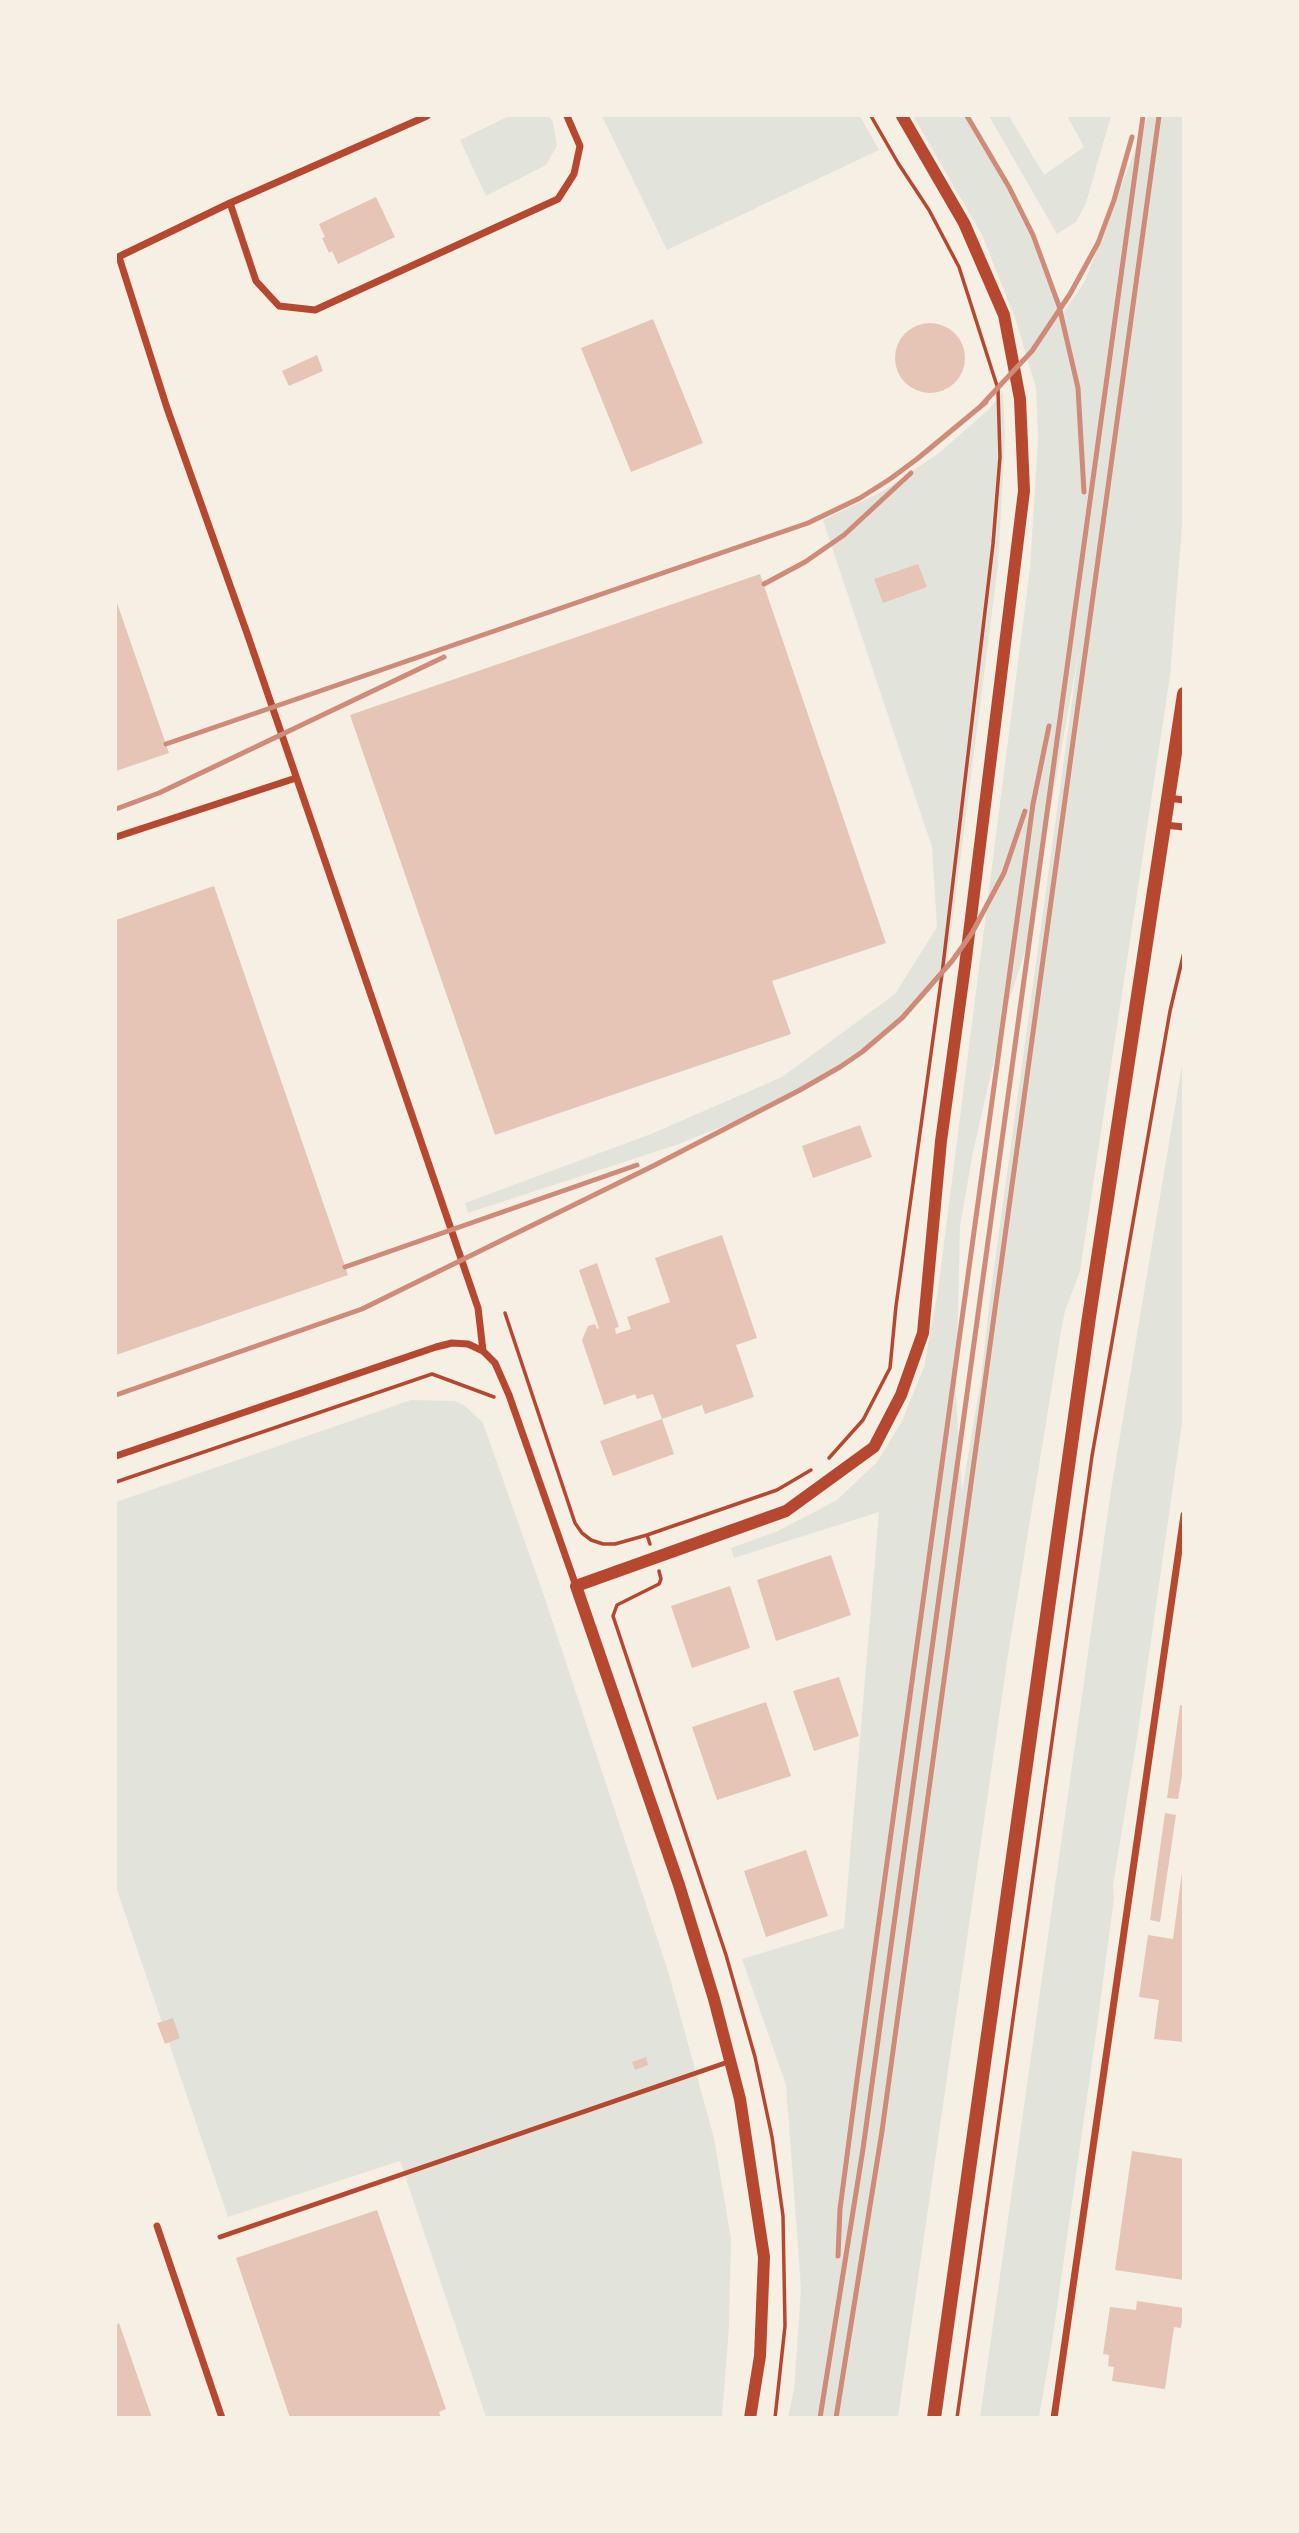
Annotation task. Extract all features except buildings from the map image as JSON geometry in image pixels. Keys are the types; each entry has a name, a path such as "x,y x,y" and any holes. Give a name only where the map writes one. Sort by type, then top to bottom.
{"main road":[{"path":"934,2417 1088,1317 1164,825 1176,799 1184,694"}],"street":[{"path":"427,116 230,203 117,257 478,1308 483,1351"},
{"path":"230,203 256,281 279,306 316,310 558,198 574,174 580,146 567,116"},
{"path":"576,1586 786,1511 874,1447 901,1395 923,1333 941,1141 1024,491 1020,399 1004,315 964,223 902,116"},
{"path":"116,837 296,778"},
{"path":"1164,825 1184,827"},
{"path":"116,1456 452,1343 468,1344 483,1351 495,1363 509,1395 679,1885 731,2061 751,2157 764,2257 760,2356 750,2417"},
{"path":"1054,2417 1184,1515"},
{"path":"157,2226 222,2417"}],"lane":[{"path":"220,2237 731,2061"}],"path":[{"path":"825,1462 863,1420 890,1368 896,1306 942,974 993,544 1000,457 998,389 959,267 929,210 871,116"},
{"path":"957,2417 1092,1455 1170,1011 1184,952"},
{"path":"116,1482 432,1374 496,1398 529,1386"},
{"path":"648,1535 778,1490 813,1469"}],"shaded area":[{"path":"509,116 549,116 553,122 557,146 546,165 486,196 460,140"},
{"path":"602,116 860,116 879,150 667,250"},
{"path":"913,116 968,116 1034,235 1051,276 1061,316 1085,281 1148,116 1183,116 1183,514 1170,676 1080,1271 1065,1311 1061,1331 1008,1655 898,2417 788,2417 794,2390 801,2288 786,2085 742,1959 844,1928 879,1512 734,1558 731,1548 778,1531 837,1500 877,1462 902,1421 924,1367 938,1290 1030,568 1038,438 1036,388 1016,321 982,235","holes":["1079,650 981,1380 962,1491 956,1395 960,1226 973,1152 1005,1013 1026,948"]},
{"path":"989,116 1009,116 1044,175 1084,147 1067,116 1111,116 1086,203 1076,222 1057,234"},
{"path":"1003,392 1005,437 998,565 946,971 922,1000 860,1054 788,1100 676,1145 468,1213 465,1203 651,1134 782,1077 895,994 937,927 932,847 823,520 883,491 939,453 989,409"},
{"path":"1183,1059 1183,1416 1138,1732 1113,1885 1114,1898 1097,2027 1052,2343 1039,2417 980,2417 1111,1490"},
{"path":"411,1400 455,1401 464,1405 483,1423 543,1593 668,1971 714,2138 731,2239 729,2326 722,2417 486,2417 400,2161 228,2217 116,1887 116,1502"}],"railway":[{"path":"967,116 1009,187 1033,235 1059,306 1078,388 1084,492"},
{"path":"820,2418 863,2149 1143,116"},
{"path":"836,2418 882,2131 1159,116"},
{"path":"979,408 1032,351 1070,294 1098,243 1114,200 1132,137"},
{"path":"166,744 808,523 860,498 890,479 986,402"},
{"path":"764,584 805,562 844,535 911,473"},
{"path":"116,809 159,793 444,657"},
{"path":"838,2256 840,2209 857,2080 1033,804 1049,726"},
{"path":"116,1395 362,1309 655,1165 840,1067 902,1018 952,961 972,933 1004,873 1025,811"},
{"path":"345,1267 637,1165"}]}
